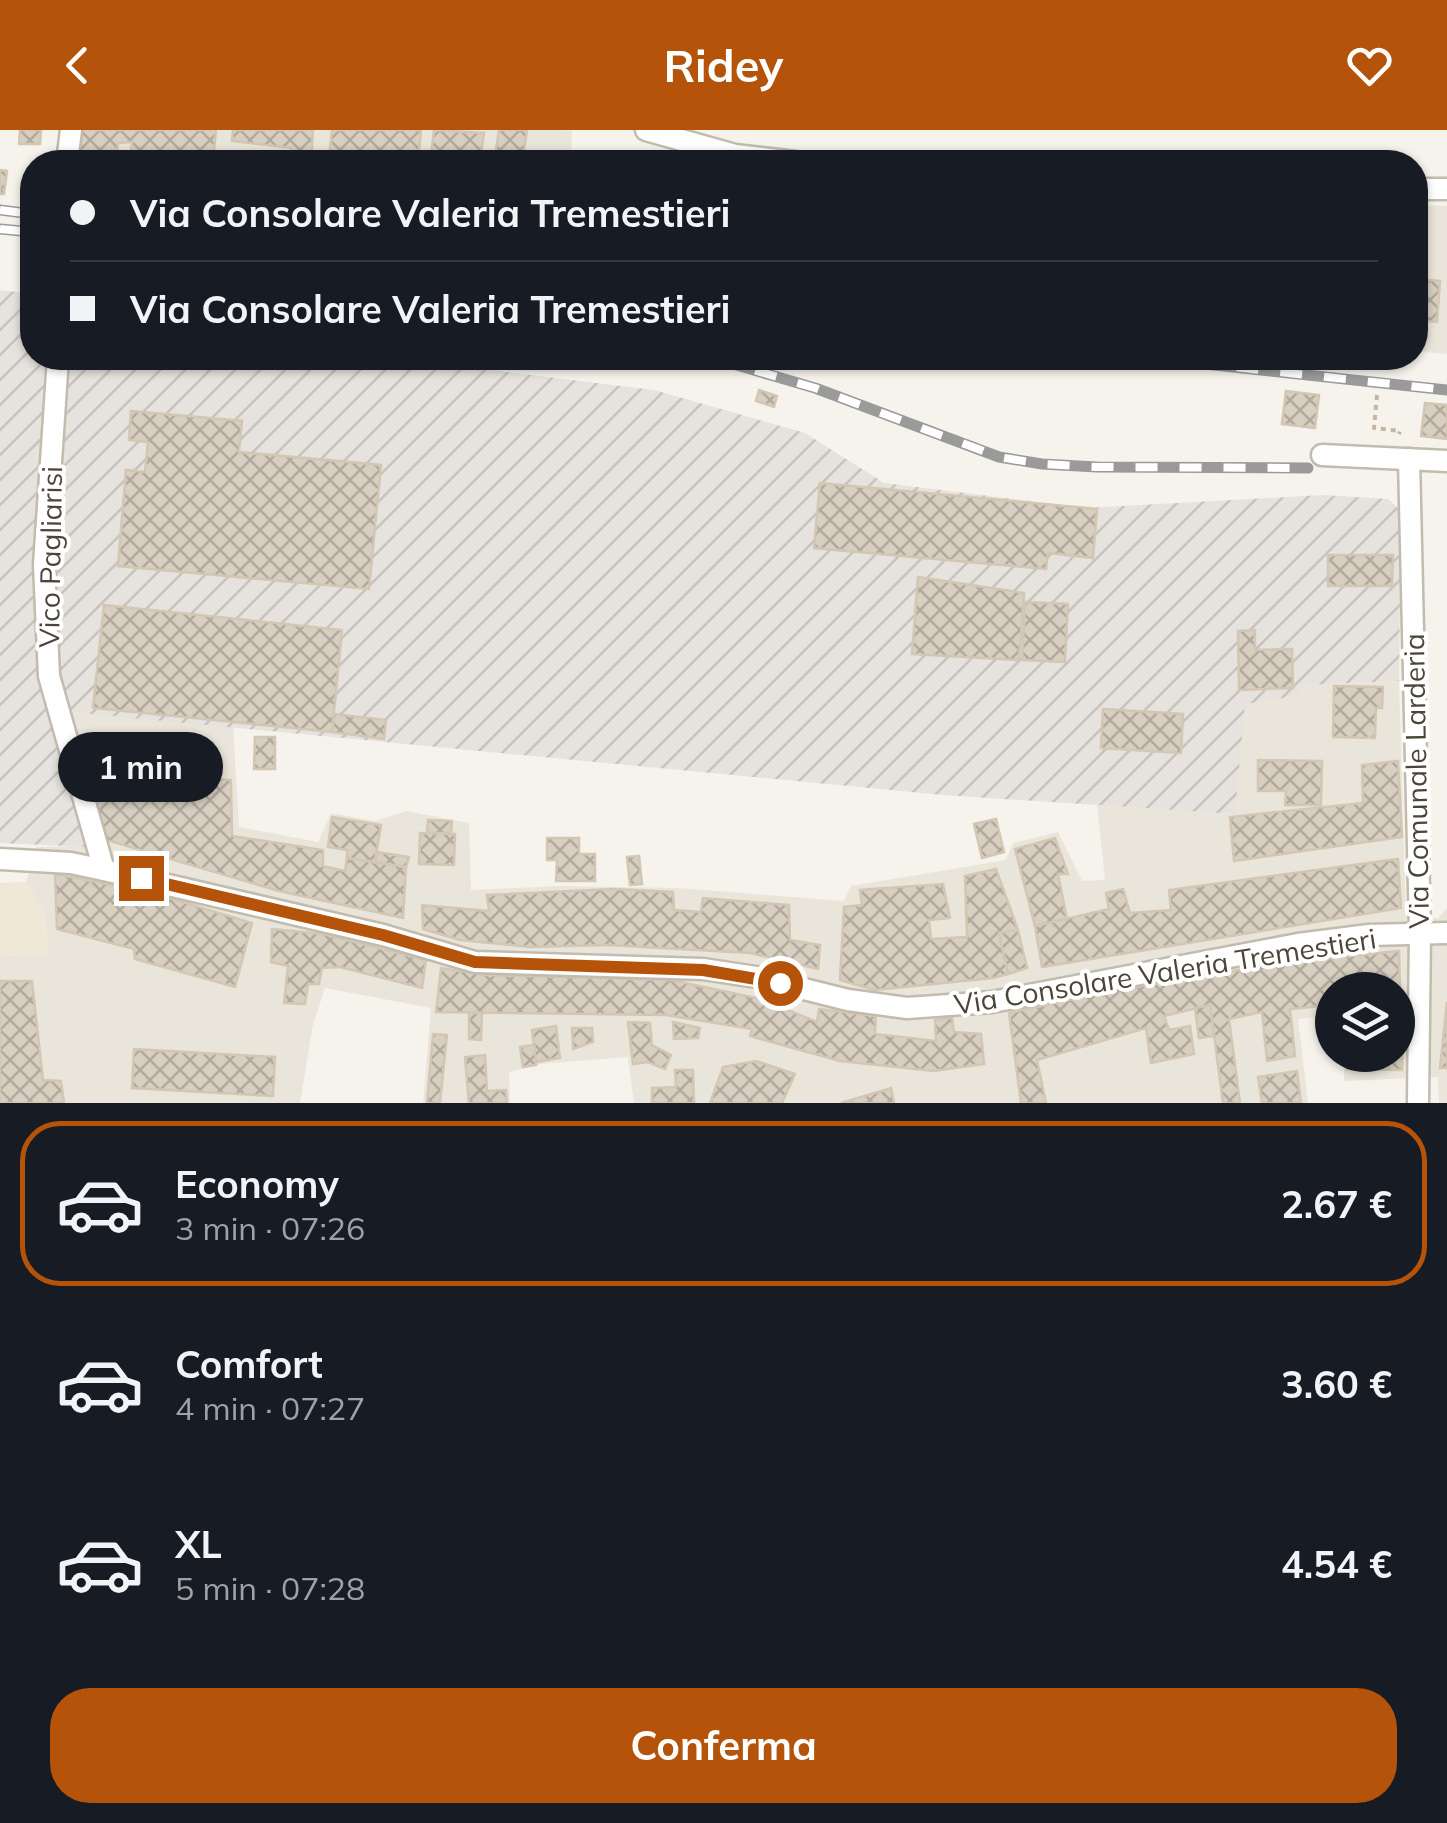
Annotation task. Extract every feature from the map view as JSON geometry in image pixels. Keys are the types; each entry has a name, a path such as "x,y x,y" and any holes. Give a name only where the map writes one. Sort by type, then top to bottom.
{"street":[{"path":"646,130 717,150"},
{"name":"Vico Pagliarisi","path":"57,370 44,564 49,676 104,870"},
{"path":"1322,455 1447,461"},
{"name":"Via Comunale Larderia","path":"1409,459 1420,933 1418,1103"},
{"name":"Via Consolare Valeria Tremestieri","path":"0,858 71,863 104,870 383,935 475,962 703,970 848,1000 908,1008 992,1002 1298,944 1447,933"}],"path":[{"path":"1377,395 1374,428 1400,431 1399,434"}],"shaded area":[{"path":"78,130 572,131 571,150 76,150"},
{"path":"1428,205 1447,206 1447,354 1428,352"},
{"path":"0,290 20,292 20,370 488,370 654,390 805,433 884,483 1087,508 1323,495 1388,499 1401,516 1399,681 1304,685 1296,696 1245,704 1235,814 943,795 48,710 87,847 0,843"},
{"path":"1399,681 1406,916 1438,918 1447,908 1447,1103 1439,1103 1438,1077 1344,1081 1344,1072 1415,1072 1415,972 1315,972 1315,1018 1298,1019 1308,1103 634,1103 628,1057 541,1064 509,1072 510,1103 423,1103 431,1008 325,988 313,1024 300,1103 0,1103 0,956 48,954 45,914 26,882 37,847 87,846 47,710 233,726 239,827 318,842 331,813 375,821 406,811 469,823 471,890 560,886 678,888 844,901 851,886 1006,860 1013,843 1058,832 1082,881 1105,880 1097,805 1235,814 1244,704 1295,696 1303,685"},
{"path":"26,882 45,914 48,954 0,956 0,883"}],"building":[{"path":"20,130 41,130 40,144 19,144"},
{"path":"80,130 216,130 214,150 131,150 132,142 118,143 117,150 78,150"},
{"path":"233,130 313,130 312,150 232,141"},
{"path":"332,130 421,130 419,150 330,150"},
{"path":"434,130 484,133 482,150 432,150"},
{"path":"499,130 527,130 524,150 496,150"},
{"path":"0,170 7,171 4,194 0,194"},
{"path":"1428,280 1440,281 1437,322 1428,321"},
{"path":"759,390 777,396 774,407 756,401"},
{"path":"1286,391 1319,395 1315,428 1282,424"},
{"path":"1425,403 1447,405 1447,439 1421,436"},
{"path":"131,411 242,421 239,452 381,465 369,589 118,566 126,470 145,472 148,442 129,440"},
{"path":"820,483 1097,509 1093,558 1048,553 1046,569 814,548"},
{"path":"1328,555 1393,555 1392,586 1328,586"},
{"path":"918,577 1024,593 1019,660 912,654"},
{"path":"1025,602 1068,604 1065,662 1022,660"},
{"path":"104,605 342,630 332,732 93,708"},
{"path":"1255,630 1255,650 1292,649 1293,688 1239,690 1238,631"},
{"path":"1334,686 1383,687 1382,708 1376,708 1375,738 1333,737"},
{"path":"1103,709 1183,714 1181,753 1101,748"},
{"path":"334,714 386,720 384,739 332,732"},
{"path":"255,737 275,737 275,769 254,769"},
{"path":"1258,760 1322,761 1321,805 1285,805 1286,791 1258,791"},
{"path":"1398,761 1402,837 1234,861 1230,817 1363,803 1362,765"},
{"path":"190,778 231,780 232,836 323,850 323,866 345,871 347,858 406,867 403,918 279,891 103,839 87,789 168,800 189,799"},
{"path":"332,817 381,825 375,862 347,858 347,850 328,847"},
{"path":"996,819 1004,852 982,858 974,824"},
{"path":"428,820 452,821 451,833 427,833"},
{"path":"420,833 455,834 454,865 419,864"},
{"path":"547,838 579,838 579,854 595,854 595,881 556,881 557,860 547,860"},
{"path":"1055,838 1068,874 1058,874 1067,919 1035,926 1015,849"},
{"path":"377,852 409,857 406,867 375,862"},
{"path":"639,856 642,884 630,885 627,857"},
{"path":"1398,859 1401,908 1042,967 1035,926 1109,909 1106,893 1123,889 1130,913 1171,910 1169,890"},
{"path":"996,869 1018,930 999,933 1008,974 875,990 840,980 844,907 862,905 860,890 943,884 950,918 929,920 931,939 967,937 965,876"},
{"path":"55,874 153,893 252,923 235,987 135,959 134,949 57,929"},
{"path":"613,889 673,892 674,910 701,912 703,898 789,905 790,940 820,945 818,969 750,953 608,945 531,947 460,940 423,929 422,905 489,911 487,895"},
{"path":"272,929 323,934 426,960 422,988 340,967 322,968 319,984 308,984 305,1004 284,1003 288,966 271,962"},
{"path":"1018,930 1027,968 1008,974 999,933"},
{"path":"1399,951 1400,972 1315,972 1315,1007 1290,1009 1295,1056 1267,1061 1262,1012 1229,1019 1240,1103 1223,1103 1210,1005 1164,1016 1169,1030 1190,1026 1194,1054 1151,1063 1146,1028 1037,1060 1046,1103 1021,1103 1009,1013 1105,992 1282,963"},
{"path":"441,968 487,975 671,980 761,999 817,1022 819,1009 876,1016 875,1034 936,1041 935,1020 952,1018 954,1032 981,1034 984,1064 934,1071 840,1061 750,1036 752,1029 666,1015 436,1012"},
{"path":"0,981 32,981 43,1080 61,1081 64,1103 0,1103"},
{"path":"1447,1002 1447,1068 1440,1068"},
{"path":"1210,1005 1214,1036 1199,1038 1195,1008"},
{"path":"469,1013 482,1013 481,1040 469,1039"},
{"path":"628,1022 650,1023 652,1045 671,1055 665,1069 648,1062 633,1064"},
{"path":"673,1022 700,1028 698,1038 674,1039"},
{"path":"556,1026 560,1058 536,1062 532,1030"},
{"path":"572,1028 592,1028 593,1042 573,1049"},
{"path":"433,1034 447,1035 440,1103 427,1103"},
{"path":"534,1045 536,1065 523,1067 520,1047"},
{"path":"134,1049 275,1057 273,1096 132,1088"},
{"path":"485,1055 487,1091 506,1090 507,1103 469,1103 465,1057"},
{"path":"756,1061 795,1074 782,1103 710,1103 723,1067"},
{"path":"675,1070 693,1070 694,1103 652,1103 652,1088 676,1087"},
{"path":"1297,1071 1301,1103 1262,1103 1258,1077"},
{"path":"891,1088 894,1103 841,1103"}],"railway":[{"path":"0,210 20,212"},
{"path":"0,229 20,231"},
{"path":"754,370 815,388 999,457 1097,467 1308,468"},
{"path":"1261,370 1447,390"}],"route":[{"path":"141,878 383,935 475,962 666,967 734,973 780,983"}]}
